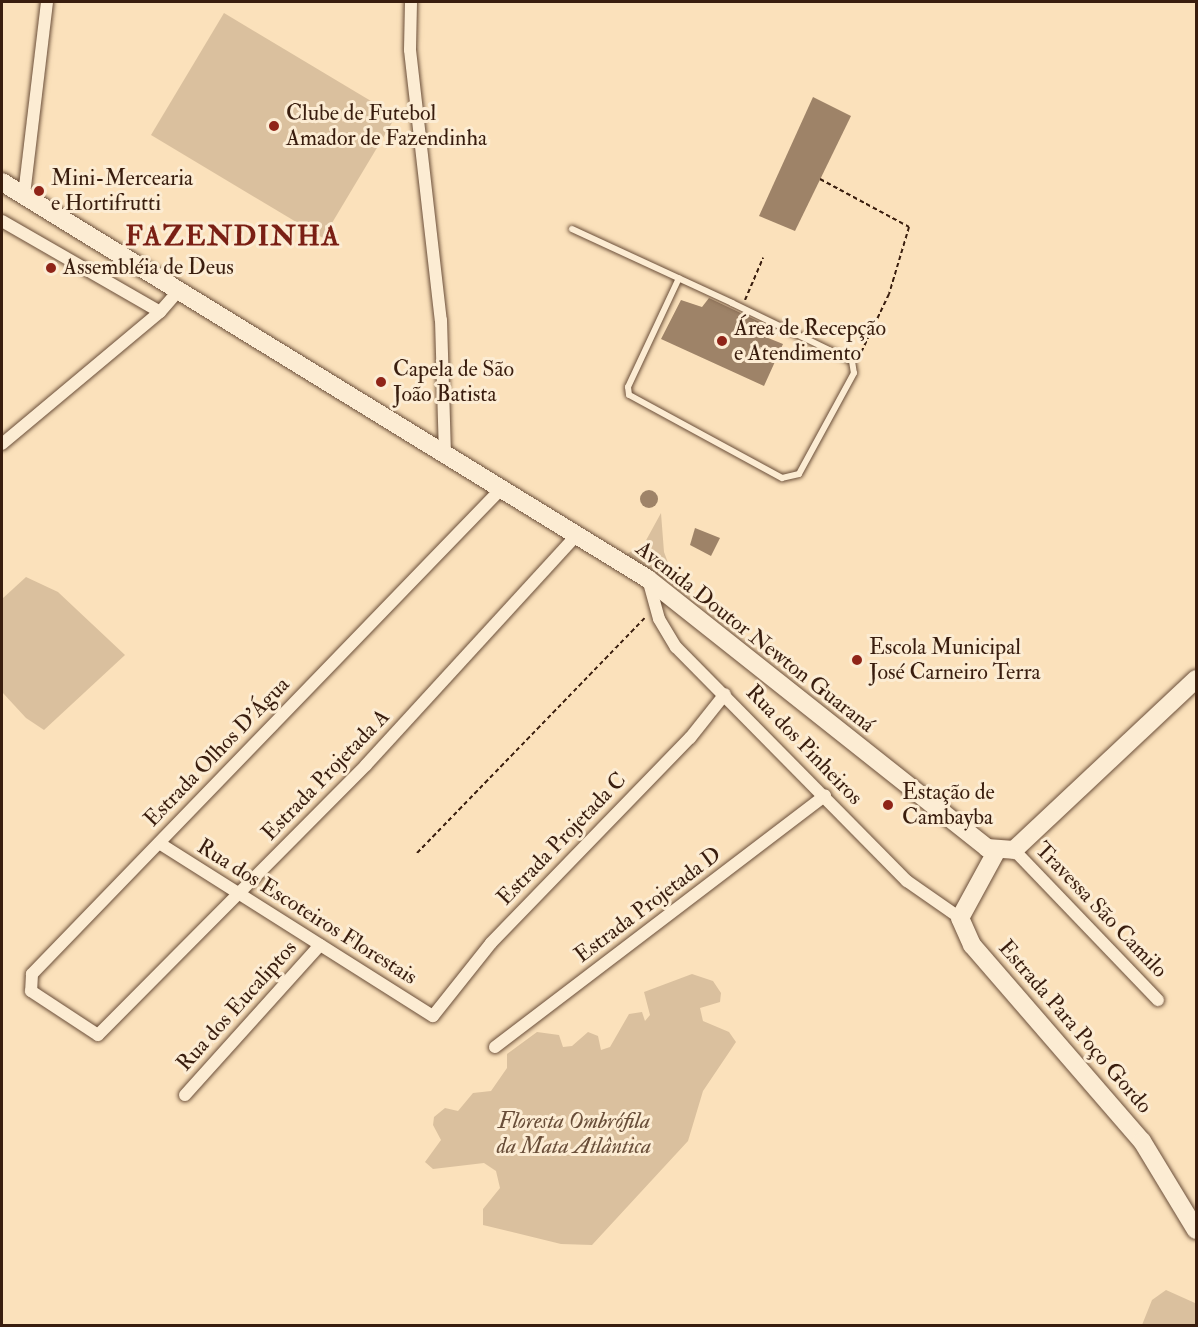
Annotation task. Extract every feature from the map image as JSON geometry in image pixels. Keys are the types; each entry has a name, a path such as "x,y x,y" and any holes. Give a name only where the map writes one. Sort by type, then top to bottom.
{"main road":[{"name":"Avenida Doutor Newton Guaraná","path":"2,182 648,579 1005,851"},
{"path":"960,918 1005,851 1197,679"},
{"name":"Estrada Para Poço Gordo","path":"960,918 972,945 1142,1141 1197,1230"}],"street":[{"path":"24,195 47,2"},
{"path":"411,2 413,83 441,320 445,455"},
{"path":"2,221 160,312"},
{"path":"2,444 160,312 179,290"},
{"name":"Estrada Olhos D'Água","path":"98,1035 31,991 29,981 501,489"},
{"name":"Estrada Projetada A","path":"98,1035 240,894 577,536"},
{"name":"Rua dos Pinheiros","path":"648,579 656,607 676,647 725,694 907,881 960,918"},
{"name":"Estrada Projetada C","path":"433,1016 490,943 690,738 725,694"},
{"name":"Estrada Projetada D","path":"495,1047 825,796"},
{"name":"Rua dos Escoteiros Florestais","path":"159,843 433,1016"},
{"name":"Travessa São Camilo","path":"1005,851 1158,1000"},
{"name":"Rua dos Eucaliptos","path":"185,1095 320,945"}],"lane":[{"path":"572,229 679,278 846,358 854,368 806,467 791,479 782,478 629,395 628,387 679,278"}],"path":[{"path":"820,179 909,227 889,294 854,368"},
{"path":"741,308 763,258"},
{"path":"417,852 656,607"}],"green space":[{"name":"Clube de Futebol Amador de Fazendinha","path":"224,13 396,116 323,238 151,135"},
{"path":"661,513 664,552 677,587 625,555 644,544"},
{"path":"26,577 58,592 125,655 44,730 26,718 2,692 2,599"},
{"name":"Floresta Ombrófila da Mata Atlântica","path":"692,974 713,981 721,993 720,1002 700,1008 703,1021 729,1032 736,1042 703,1091 688,1141 592,1245 561,1244 483,1225 483,1209 500,1188 496,1171 484,1163 433,1169 425,1162 441,1140 433,1125 434,1117 445,1108 458,1111 473,1093 491,1091 507,1068 507,1054 537,1032 559,1035 563,1047 572,1046 588,1032 598,1036 601,1050 610,1047 629,1014 642,1012 645,1021 650,1015 644,992"},
{"path":"1166,1290 1195,1303 1196,1325 1142,1325 1152,1300"}],"building":[{"path":"813,97 851,116 795,231 759,216"},
{"name":"Área de Recepção e Atendimento","path":"709,298 766,325 761,335 783,344 764,386 661,339 681,300 702,307"},
{"path":"645,490 653,490 658,495 656,506 645,508 640,503 640,495"},
{"path":"695,528 720,538 711,556 690,545"}],"place":[{"name":"Clube de Futebol Amador de Fazendinha","path":"274,126"},
{"name":"Mini-Mercearia e Hortifrutti","path":"39,191"},
{"name":"Assembléia de Deus","path":"51,268"},
{"name":"Área de Recepção e Atendimento","path":"722,341"},
{"name":"Capela de São João Batista","path":"381,382"},
{"name":"Escola Municipal José Carneiro Terra","path":"857,660"},
{"name":"Estação de Cambayba","path":"888,805"}],"district":[{"name":"FAZENDINHA","path":"233,237"}]}
